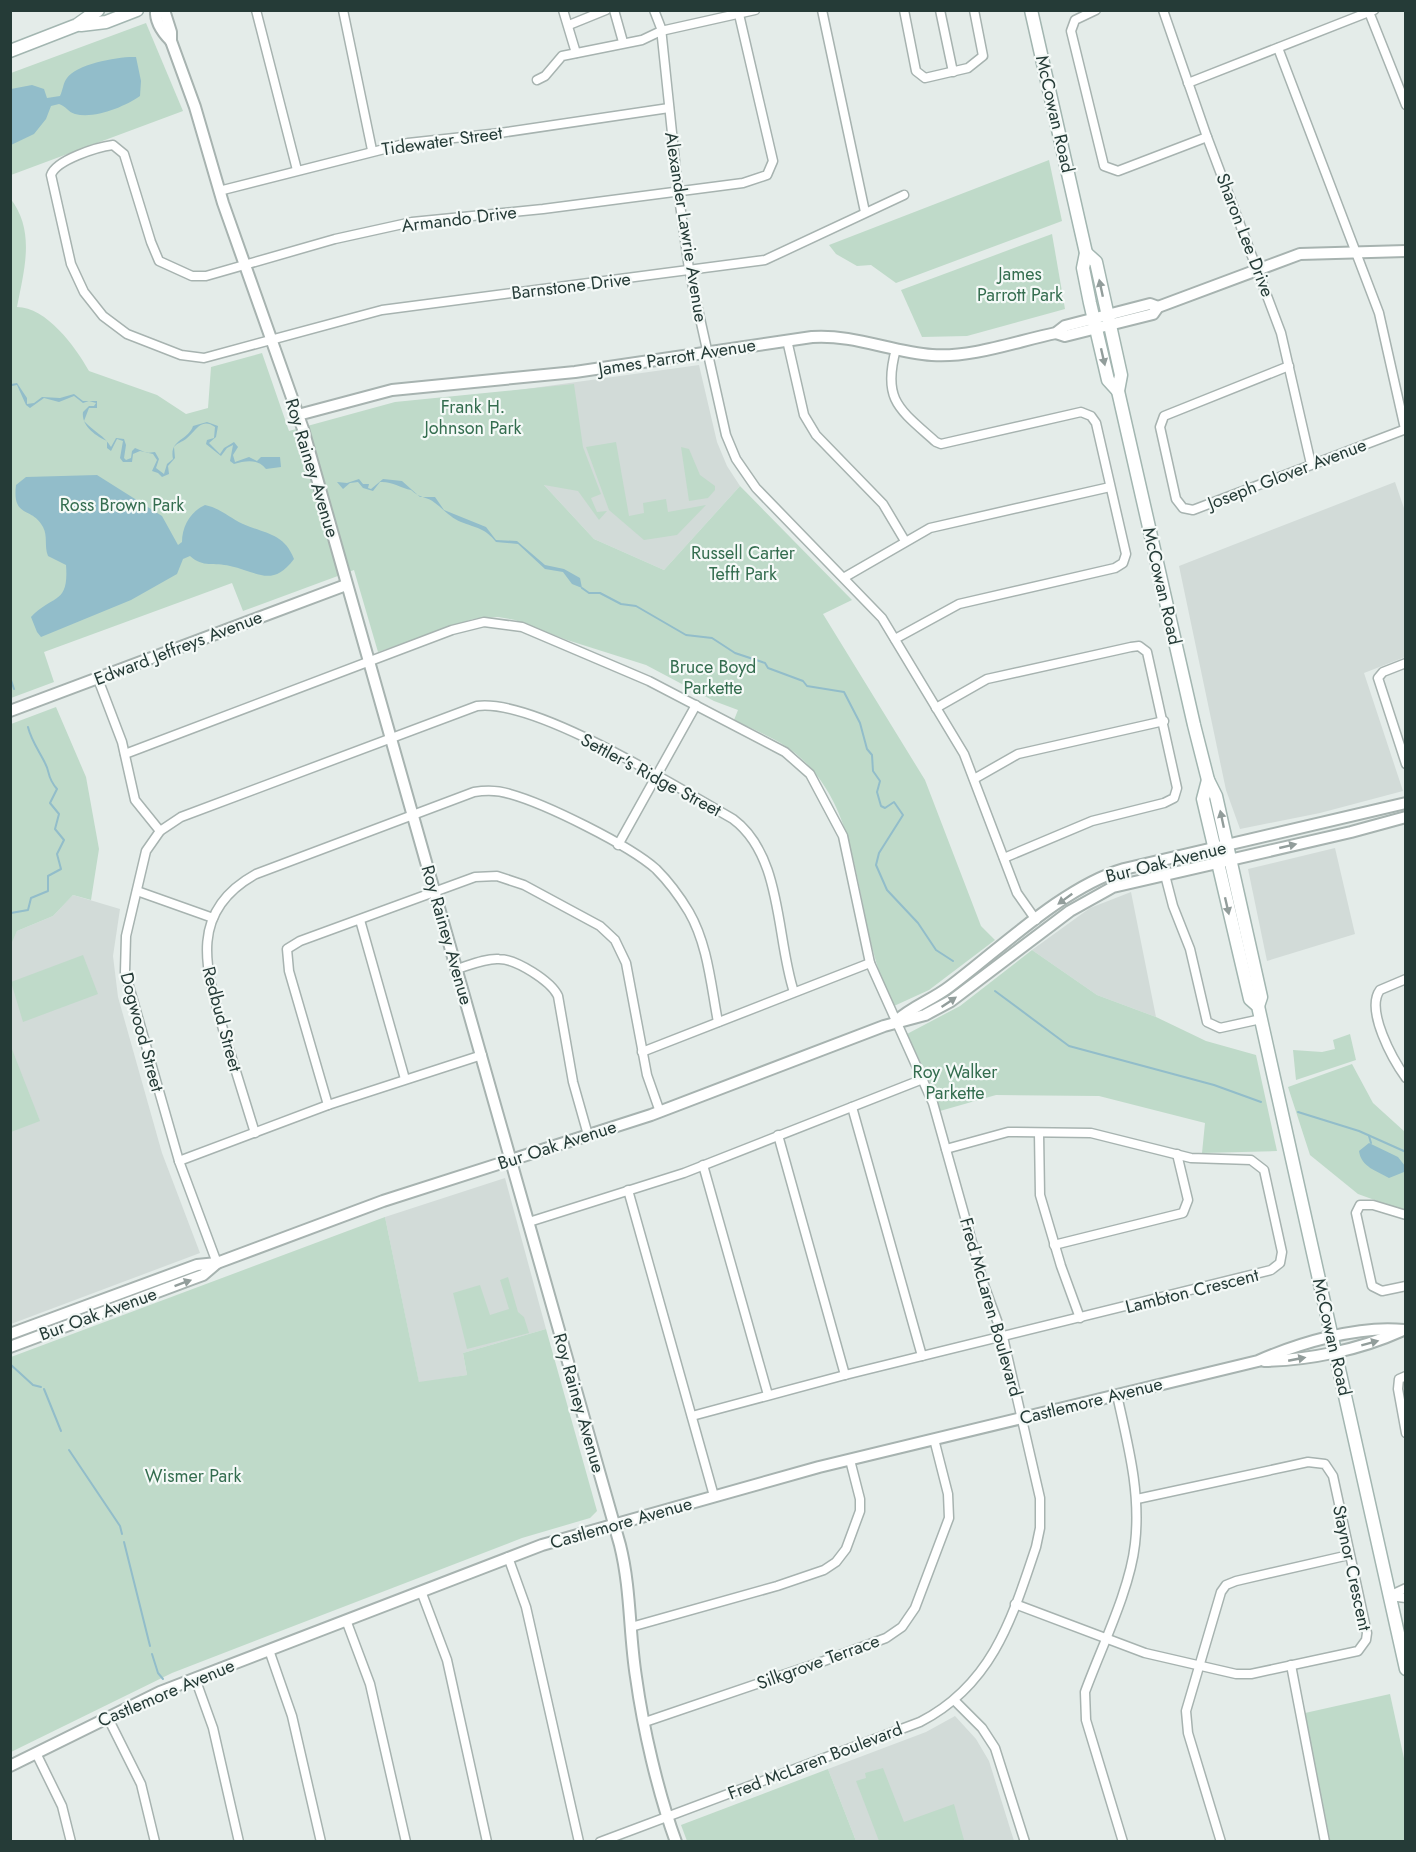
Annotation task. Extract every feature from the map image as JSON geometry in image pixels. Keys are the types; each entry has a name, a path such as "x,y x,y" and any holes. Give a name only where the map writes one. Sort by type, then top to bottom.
{"main road":[{"path":"10,51 77,25 98,10"},
{"path":"77,25 106,22 137,10"},
{"name":"McCowan Road","path":"1031,10 1086,253 1083,268 1095,324 1108,380 1118,391"},
{"name":"McCowan Road","path":"1086,253 1096,262 1121,375 1118,391 1208,780 1216,796 1231,860 1261,997 1258,1006 1406,1670"},
{"name":"McCowan Road","path":"1208,780 1203,799 1217,863 1250,999 1258,1006"}],"street":[{"name":"Roy Rainey Avenue","path":"156,10 164,34 171,41"},
{"name":"Roy Rainey Avenue","path":"164,10 171,32 171,41 195,107 219,190 308,448 510,1160 530,1222 625,1565 636,1677 645,1722 676,1842"},
{"path":"256,10 297,170"},
{"path":"344,10 372,150"},
{"path":"563,10 576,52"},
{"path":"569,26 606,10"},
{"path":"614,10 623,42"},
{"name":"Alexander Lawrie Avenue","path":"654,10 661,31 689,269 726,435 740,466 756,489 879,612 964,754 1019,898 1036,920"},
{"path":"537,80 546,76 558,58 576,52 642,40 661,31 754,10"},
{"path":"822,10 865,212"},
{"path":"904,10 916,71 925,78 968,68 983,56 974,10"},
{"path":"940,10 953,72"},
{"path":"1096,10 1075,20 1071,31 1104,166 1118,171 1207,137"},
{"name":"Sharon Lee Drive","path":"1163,10 1207,137 1281,333 1311,464"},
{"path":"1188,82 1372,11 1406,105"},
{"name":"Armando Drive","path":"271,339 211,357 196,358 127,334 111,324 89,299 74,273 51,181 52,170 58,164 104,146 119,148 127,160 151,242 159,261 199,277 335,239 412,222 543,209 743,183 767,175 773,161 738,12"},
{"path":"1278,48 1379,313 1405,429"},
{"name":"Tidewater Street","path":"219,190 372,150 437,138 500,133 669,108"},
{"name":"Barnstone Drive","path":"271,339 382,310 435,301 567,288 765,260 904,195"},
{"name":"James Parrott Avenue","path":"298,415 392,390 575,372 787,340 832,336 931,355 955,354 1056,333 1065,326 1095,324 1153,314 1158,307 1300,254 1406,251"},
{"path":"787,340 807,423 883,504 905,541"},
{"path":"895,639 959,604 1119,567 1123,563 1125,554 1096,423 1086,413 941,444 936,442 894,400 889,382 896,349"},
{"name":"Joseph Glover Avenue","path":"1289,366 1164,416 1160,427 1176,499 1184,508 1193,510 1405,429"},
{"path":"845,577 930,528 1110,488"},
{"name":"Edward Jeffreys Avenue","path":"10,711 346,585"},
{"name":"Fred McLaren Boulevard","path":"125,754 468,625 498,622 522,627 613,664 785,752 810,774 846,842 870,963 922,1079 946,1149 984,1285 1003,1337 1039,1489 1041,1512 1036,1547 1015,1604 989,1662 955,1701 920,1722 600,1842"},
{"path":"936,708 987,679 1138,646 1147,652 1177,788 1170,801 1099,819 1004,858"},
{"path":"1406,663 1383,672 1378,678 1406,764"},
{"path":"98,679 125,754 135,800 160,831"},
{"name":"Settler's Ridge Street","path":"391,739 477,706 495,705 514,710 594,742 733,819 752,837 777,902 794,992"},
{"path":"618,845 696,705"},
{"path":"974,779 1022,753 1164,721"},
{"name":"Dogwood Street","path":"217,1263 179,1161 125,972 125,945 146,851 160,831 181,817 391,739"},
{"name":"Redbud Street","path":"255,1133 208,979 206,952 213,918 229,894 256,874 474,792 495,790 522,798 568,818 655,868 675,890 690,914 702,941 718,1022"},
{"name":"Bur Oak Avenue","path":"895,1022 905,1012 949,987 1079,889 1104,876 1406,803"},
{"name":"Bur Oak Avenue","path":"10,1334 196,1264 217,1263 382,1201 660,1112 895,1022 909,1021 943,1006 1070,911 1097,894 1123,885 1406,817"},
{"path":"1165,875 1173,906 1190,949 1207,1022 1220,1028 1261,1019"},
{"path":"328,1105 289,971 287,949 300,941 475,877 504,877 524,885 600,926 615,940 626,963 642,1052 660,1112"},
{"path":"137,891 213,918"},
{"path":"360,920 405,1079"},
{"path":"457,969 502,958 542,978 552,987 558,996 573,1082 588,1135"},
{"path":"642,1052 870,963"},
{"path":"1406,979 1380,990 1375,1001 1387,1049 1406,1078"},
{"path":"179,1161 328,1105 482,1055"},
{"path":"530,1222 703,1165 922,1079"},
{"path":"852,1107 922,1356"},
{"path":"1039,1132 1039,1185 1054,1245 1080,1318"},
{"name":"Lambton Crescent","path":"692,1416 844,1375 1271,1270 1280,1263 1282,1252 1261,1166 1251,1160 1206,1160 1091,1133 1003,1133 946,1149"},
{"path":"778,1135 844,1375"},
{"path":"1054,1245 1183,1213 1188,1200 1177,1154"},
{"path":"703,1165 768,1395"},
{"path":"628,1190 714,1496"},
{"path":"1406,1215 1368,1203 1360,1205 1356,1213 1372,1286 1382,1291 1406,1286"},
{"name":"Bur Oak Avenue","path":"10,1347 192,1280 203,1275 217,1263"},
{"name":"Castlemore Avenue","path":"10,1766 107,1716 195,1678 508,1557 714,1496 934,1439 1258,1360 1286,1348 1373,1329 1405,1330"},
{"name":"Castlemore Avenue","path":"1258,1360 1287,1360 1335,1351 1378,1341 1405,1330"},
{"path":"1406,1376 1400,1379 1398,1389 1406,1433"},
{"path":"1117,1395 1135,1476 1137,1500 1135,1545 1130,1570 1085,1692 1084,1704 1086,1720 1123,1842"},
{"name":"Silkgrove Terrace","path":"645,1722 824,1661 886,1638 902,1627 915,1608 949,1518 948,1494 934,1439"},
{"path":"631,1627 777,1586 824,1570 836,1562 846,1549 860,1511 860,1499 850,1460"},
{"name":"Staynor Crescent","path":"1015,1604 1166,1659 1243,1675 1358,1651 1366,1640 1333,1476 1329,1467 1321,1463 1308,1462 1137,1500"},
{"path":"1221,1842 1186,1726 1186,1705 1221,1592 1226,1585 1349,1556"},
{"path":"508,1557 526,1607 579,1842"},
{"path":"1389,1596 1406,1588"},
{"path":"421,1591 447,1660 487,1842"},
{"path":"1389,1596 1406,1598"},
{"path":"346,1620 370,1684 406,1842"},
{"path":"269,1650 292,1716 321,1842"},
{"path":"1291,1665 1325,1842"},
{"path":"195,1678 213,1728 239,1842"},
{"path":"955,1701 982,1728 995,1748 1025,1842"},
{"path":"107,1716 141,1784 155,1842"},
{"path":"36,1753 62,1806 71,1842"}],"shaded area":[{"path":"699,365 717,442 727,466 740,486 664,570 594,539 544,485 508,481 497,393"},
{"path":"1395,482 1405,511 1405,657 1364,673 1403,791 1320,813 1240,829 1226,790 1179,566"},
{"path":"1335,848 1355,934 1267,961 1248,869"},
{"path":"1131,892 1156,1017 1097,995 1032,950 1090,908"},
{"path":"73,895 120,909 113,956 118,997 162,1153 200,1253 11,1324 10,944 17,931 53,916"},
{"path":"505,1178 546,1329 463,1353 467,1375 419,1383 385,1217"},
{"path":"955,1716 976,1739 989,1761 1014,1841 856,1841 828,1769 926,1732"}],"green space":[{"path":"146,23 183,111 11,175 11,73"},
{"path":"1049,160 1062,221 896,283 871,265 857,266 836,254 829,245"},
{"path":"10,198 23,224 26,251 17,307 39,313 49,321 76,350 89,371 157,395 186,414 208,408 211,367 262,353 289,431 395,402 574,384 583,447 601,494 591,498 597,512 607,511 599,520 578,491 544,485 594,539 664,570 740,486 852,600 823,614 925,780 981,926 995,940 929,990 894,1006 880,975 848,839 836,807 819,778 795,753 774,739 734,720 738,710 714,701 646,665 567,640 515,620 498,617 473,619 378,652 354,570 243,611 232,583 44,652 54,682 11,698"},
{"name":"James Parrott Park","path":"1052,234 1065,309 967,336 922,337 901,290"},
{"path":"616,442 629,516 644,513 643,503 666,499 668,512 706,505 677,535 644,540 609,510 586,447"},
{"path":"681,447 689,449 700,475 715,486 715,490 708,498 689,501"},
{"path":"56,707 86,777 99,849 91,900 73,895 53,916 17,931 11,944 11,724"},
{"name":"Roy Walker Parkette","path":"1032,950 1097,995 1156,1017 1206,1041 1256,1055 1277,1151 1202,1153 1205,1123 1099,1096 996,1095 940,1111 935,1093 907,1034 960,1006"},
{"path":"83,955 98,994 23,1022 11,982"},
{"path":"1350,1034 1356,1060 1296,1080 1293,1050 1322,1052 1335,1049 1333,1040"},
{"path":"10,1044 40,1121 11,1132 10,1132"},
{"path":"1352,1064 1373,1103 1405,1132 1405,1211 1358,1194 1310,1155 1288,1087"},
{"name":"Wismer Park","path":"385,1217 419,1382 467,1375 463,1353 546,1329 597,1511 590,1518 522,1538 172,1673 11,1752 11,1357"},
{"path":"508,1277 518,1312 524,1317 529,1333 467,1349 453,1293 480,1285 490,1315 509,1309 500,1280"},
{"path":"1390,1694 1405,1763 1405,1841 1330,1841 1305,1713"},
{"path":"883,1768 904,1822 954,1804 964,1840 879,1841 856,1781 866,1778 865,1773"},
{"path":"828,1769 856,1841 687,1841 681,1825"}],"water":[{"path":"136,57 141,81 140,96 118,108 91,115 75,114 59,104 51,106 46,119 34,134 11,145 11,89 32,85 44,89 47,98 60,96 67,78 79,69 110,60"},
{"path":"17,383 27,398 27,404 34,403 42,397 60,398 74,394 83,401 89,401 83,403 74,396 59,402 44,398 30,408 26,405 17,385 12,386 11,392 11,384"},
{"path":"89,401 97,401 97,408 89,408 84,421 83,412 96,403"},
{"path":"84,421 106,441 90,430"},
{"path":"207,422 218,426 216,437 209,443 220,454 224,448 234,442 238,447 233,455 235,462 249,457 257,461 261,457 280,457 281,467 266,469 259,463 251,461 234,464 230,461 233,445 227,448 221,456 206,444 207,440 214,438 215,427 210,424 202,424 174,447 191,431 193,426"},
{"path":"116,438 124,439 126,445 124,458 126,460 131,458 135,448 145,452 140,451 133,454 132,462 123,462 120,458 123,441 117,439 111,451 107,448 107,441 111,447"},
{"path":"174,447 175,458 168,466 169,474 162,477 152,471 157,460 153,454 148,453 155,452 159,459 156,468 164,474 167,464 173,459"},
{"path":"97,475 162,516 178,545 182,542 188,520 195,511 205,505 243,524 273,535 285,544 294,559 279,573 264,576 230,566 199,562 190,556 183,559 177,574 131,600 41,637 31,617 62,593 65,587 66,565 48,556 43,527 34,516 20,508 17,503 16,485 26,477"},
{"path":"359,479 363,484 369,484 368,488 371,489 383,479 402,481 418,495 411,490 388,483 380,482 373,491 363,488 358,482 350,483 343,489 337,482 347,483"},
{"path":"423,497 435,497 444,510 486,527 496,540 517,541 545,565 564,569 580,578 582,588 572,584 563,572 545,569 518,544 496,542 484,531 457,520"},
{"path":"1369,1143 1398,1157 1405,1166 1404,1172 1389,1178 1366,1165 1359,1151"}],"waterway":[{"path":"582,588 589,593 600,593 621,604 636,606 686,635 712,638 735,653 765,663 768,668 803,681 807,686 844,692 860,723 867,749 872,755 873,771 880,781 877,792 881,806 885,808 894,802 903,815 879,853 876,865 887,890 918,923 936,950 953,961"},
{"path":"10,677 14,689"},
{"path":"10,916 11,913 28,910 31,898 48,891 48,876 61,869 57,854 64,840 55,829 59,814 50,803 57,789 51,781 47,767 28,727"},
{"path":"995,991 1069,1046 1214,1085 1261,1102"},
{"path":"1298,1112 1359,1131 1406,1152"},
{"path":"1369,1136 1371,1143"},
{"path":"10,1364 33,1385 41,1387"},
{"path":"44,1389 61,1431"},
{"path":"69,1450 120,1526 122,1534"},
{"path":"124,1542 150,1646"},
{"path":"152,1654 158,1673 163,1679"}],"park label":[{"name":"Frank H. Johnson Park","path":"473,417"},
{"name":"Ross Brown Park","path":"122,505"},
{"name":"Russell Carter Tefft Park","path":"743,563"},
{"name":"Bruce Boyd Parkette","path":"713,677"}]}
